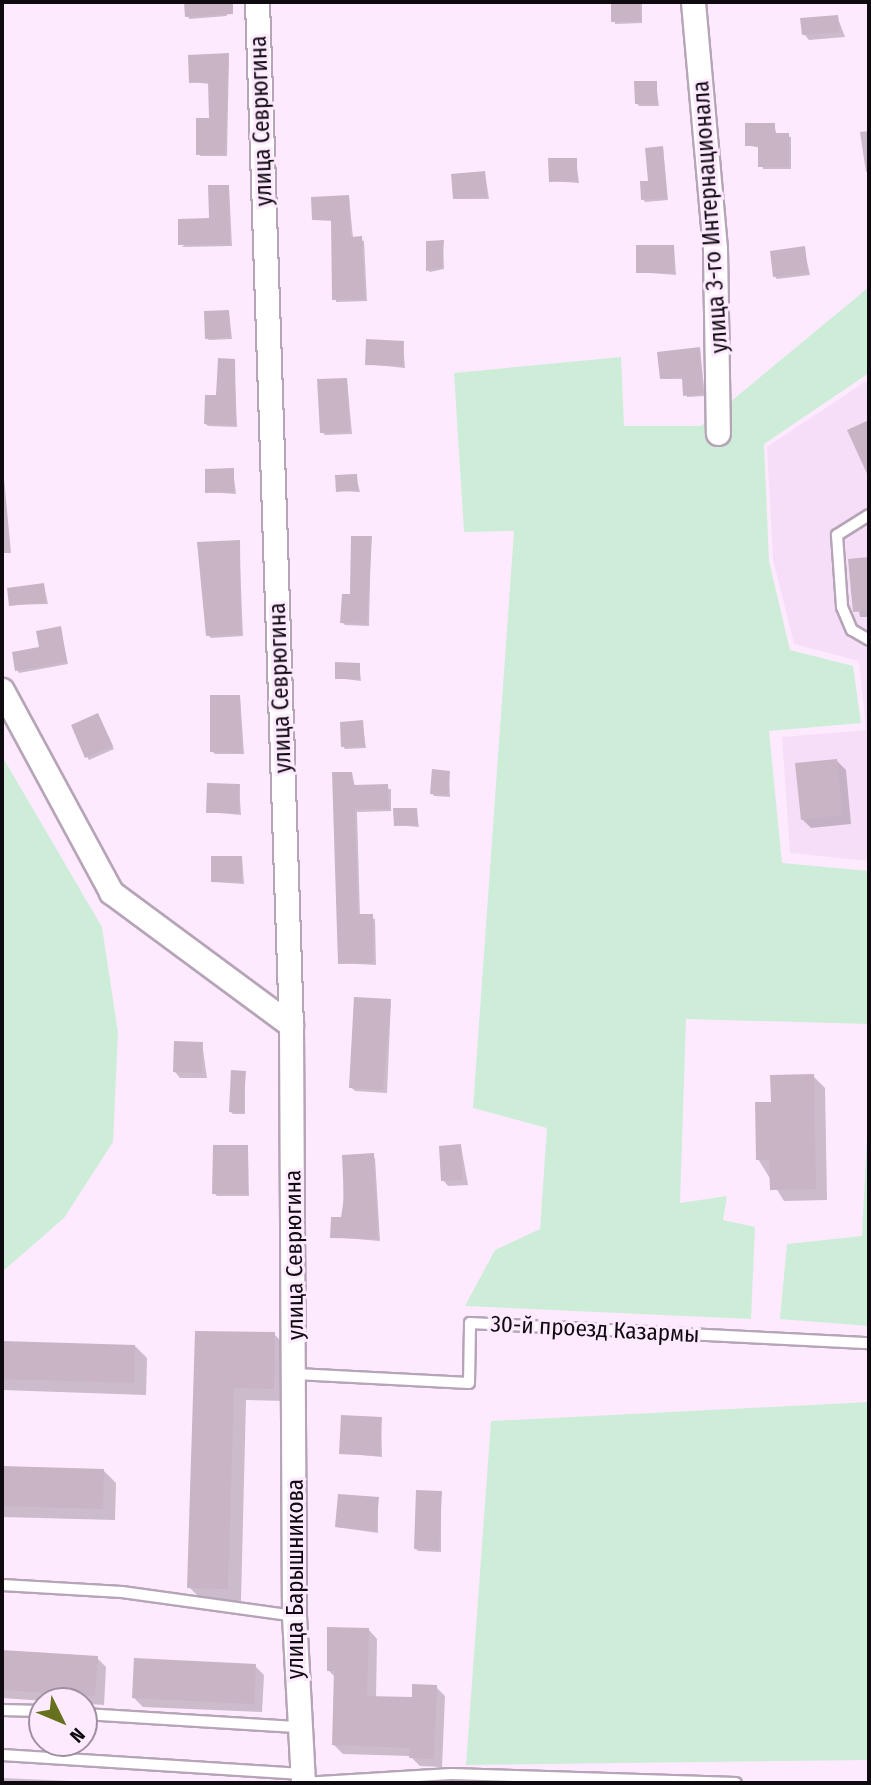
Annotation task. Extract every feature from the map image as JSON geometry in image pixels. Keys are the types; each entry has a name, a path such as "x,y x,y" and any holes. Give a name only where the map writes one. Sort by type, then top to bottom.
{"street":[{"name":"улица Севрюгина","path":"257,2 291,1025 296,1374"},
{"name":"улица 3-го Интернационала","path":"693,2 715,248 718,433"},
{"path":"2,690 111,892 291,1025"},
{"name":"улица Барышникова","path":"296,1374 296,1727 302,1780"}],"lane":[{"path":"869,515 836,535 842,607 852,630 869,640"},
{"name":"30-й проезд Казармы","path":"296,1374 469,1383 470,1322 869,1343"},
{"path":"2,1585 121,1592 295,1616"},
{"path":"2,1710 28,1711"},
{"path":"98,1715 296,1727"},
{"path":"2,1755 302,1780 451,1774 736,1783"}],"shaded area":[{"path":"869,379 869,861 790,853 782,737 866,730 859,661 794,644 773,560 767,447"}],"green space":[{"path":"869,287 869,373 764,444 769,561 790,650 853,666 861,723 769,731 782,863 869,871 869,1024 686,1019 680,1203 727,1196 723,1220 755,1227 751,1319 465,1306 495,1250 540,1229 547,1128 473,1108 514,531 464,532 454,373 621,357 624,426 701,426"},
{"path":"2,756 102,927 118,1033 113,1142 64,1218 2,1272"},
{"path":"869,1095 869,1326 780,1319 787,1244 862,1236"},
{"path":"869,1402 869,1760 466,1765 491,1421"}],"building":[{"path":"184,2 233,2 233,14 185,17"},
{"path":"611,2 640,2 641,21 611,22"},
{"path":"838,15 840,32 802,35 800,18"},
{"path":"229,53 225,154 196,155 196,118 209,118 208,82 189,83 188,55"},
{"path":"634,81 657,81 657,104 635,104"},
{"path":"745,123 775,123 775,133 789,133 789,167 758,167 758,146 745,146"},
{"path":"663,146 667,198 641,200 640,181 648,181 645,148"},
{"path":"548,158 577,158 577,181 549,182"},
{"path":"485,171 487,197 453,199 451,174"},
{"path":"208,185 229,185 230,244 178,245 178,219 209,218"},
{"path":"349,195 351,237 362,236 365,299 332,300 331,220 312,220 311,197"},
{"path":"444,240 442,267 426,271 426,241"},
{"path":"636,245 674,245 674,273 636,273"},
{"path":"805,246 808,273 773,277 770,251"},
{"path":"229,310 230,337 205,339 204,311"},
{"path":"366,339 404,341 403,366 365,365"},
{"path":"700,347 703,394 683,396 682,377 660,379 657,352"},
{"path":"218,358 235,359 236,425 204,424 205,395 216,395"},
{"path":"347,378 350,432 320,433 317,379"},
{"path":"869,420 869,478 847,430"},
{"path":"234,468 234,492 205,493 205,469"},
{"path":"357,474 358,490 336,492 335,475"},
{"path":"351,536 372,536 367,624 340,623 342,594 350,594"},
{"path":"240,540 241,634 206,636 197,542"},
{"path":"869,557 869,611 853,612 848,559"},
{"path":"44,583 46,602 9,606 7,588"},
{"path":"61,626 67,662 15,671 12,652 39,647 36,631"},
{"path":"335,662 360,663 360,679 335,679"},
{"path":"210,695 240,695 242,753 210,752"},
{"path":"98,713 113,746 85,758 71,725"},
{"path":"363,720 365,746 341,747 340,722"},
{"path":"837,759 843,815 801,820 795,763"},
{"path":"432,769 450,771 448,795 430,794"},
{"path":"332,772 352,772 353,785 388,784 389,809 355,809 358,914 373,914 374,963 338,964"},
{"path":"207,783 240,784 239,813 206,813"},
{"path":"393,808 417,808 418,825 394,826"},
{"path":"211,856 242,856 242,882 211,882"},
{"path":"354,997 391,999 383,1090 349,1088"},
{"path":"174,1041 203,1042 202,1073 173,1072"},
{"path":"231,1070 246,1071 243,1113 229,1112"},
{"path":"814,1074 816,1189 770,1190 769,1160 756,1160 755,1102 771,1102 770,1075"},
{"path":"461,1144 463,1180 441,1181 439,1146"},
{"path":"213,1145 248,1145 248,1194 212,1194"},
{"path":"374,1153 378,1239 330,1238 331,1217 341,1217 344,1198 342,1155"},
{"path":"195,1331 275,1332 274,1389 234,1388 228,1589 187,1588"},
{"path":"2,1341 135,1345 134,1383 2,1379"},
{"path":"341,1415 382,1417 380,1456 339,1454"},
{"path":"2,1466 104,1469 103,1509 2,1506"},
{"path":"416,1490 442,1491 439,1550 414,1549"},
{"path":"338,1494 379,1497 376,1531 335,1527"},
{"path":"327,1627 369,1628 367,1696 412,1697 412,1684 437,1685 434,1759 409,1758 410,1748 332,1745 334,1671 327,1671"},
{"path":"2,1650 98,1656 96,1687 28,1687 28,1692 2,1690"},
{"path":"134,1658 256,1664 254,1704 132,1698"}]}
